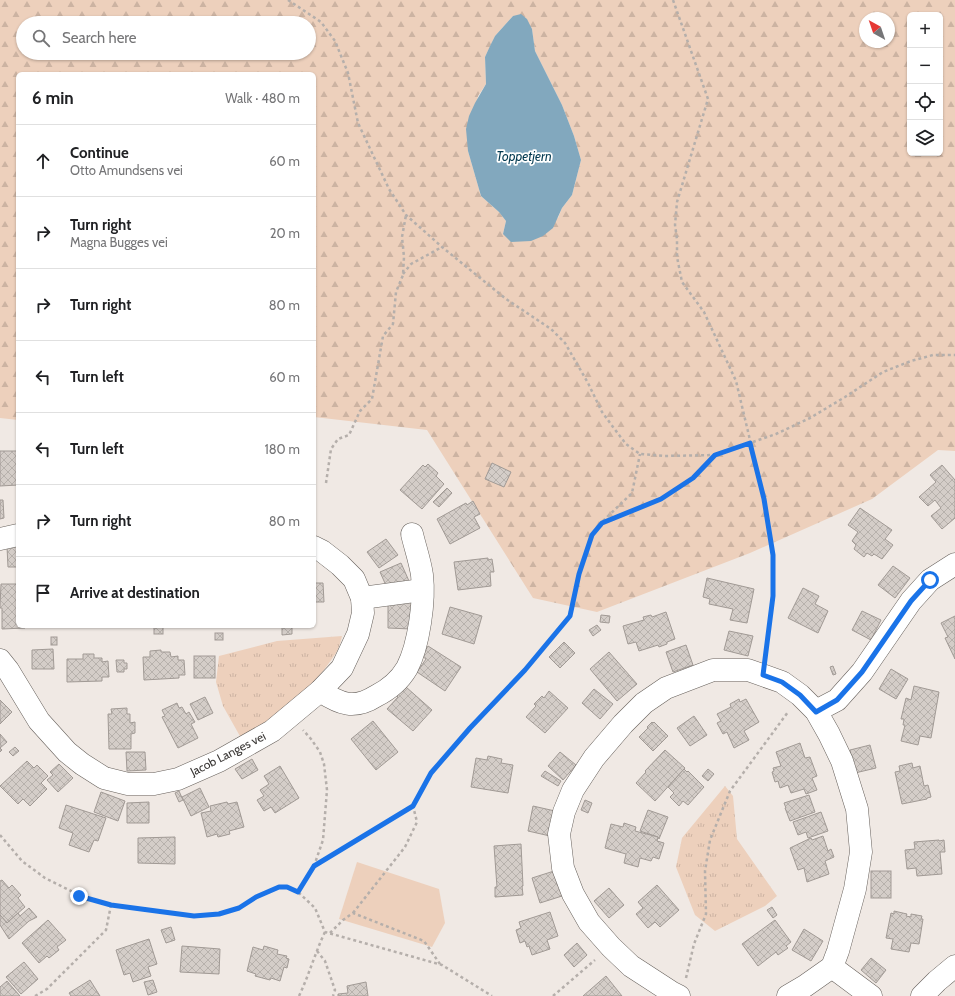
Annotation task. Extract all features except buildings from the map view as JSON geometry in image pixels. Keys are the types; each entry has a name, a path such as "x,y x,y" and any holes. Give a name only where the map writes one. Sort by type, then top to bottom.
{"street":[{"path":"320,691 341,703 351,705 373,698 386,690 407,668 414,648 422,612 422,575 412,534"},
{"path":"0,539 16,535"},
{"name":"Jacob Langes vei","path":"0,660 8,670 39,721 67,752 82,764 104,778 128,784 154,784 178,779 245,748 272,731 320,691 342,668 358,634 363,613 362,598 354,579 340,565 316,548"},
{"path":"816,712 837,700 862,672 911,601 930,580 955,564"},
{"path":"362,598 422,590"},
{"path":"682,989 671,992 631,966 589,922 573,894 563,868 559,834 564,812 573,790 594,758 622,724 644,703 666,688 712,670 748,670 782,682 800,695 816,712 842,761 857,810 861,852 855,889 838,951 832,967 788,996"},
{"path":"922,996 955,966"},
{"path":"832,967 871,996"}],"path":[{"path":"288,0 312,16"},
{"path":"673,0 708,100 676,202 675,225 678,239 677,257 682,282 704,312 736,381 764,499 773,555 773,596 763,675"},
{"path":"316,19 321,22 335,41 348,73 358,123 389,189 406,215 442,247 506,299 551,329 565,343 588,383 602,412 626,444 640,454 664,456 715,455 776,434 810,418 845,398 884,372 911,361 933,355 955,355"},
{"path":"403,275 404,257 402,237 406,215"},
{"path":"326,483 331,449 338,439 349,435 360,411 372,399 383,336 393,324 396,292 403,275 411,264 442,247"},
{"path":"314,866 413,806 431,773 470,728 525,670 570,616 579,574 592,535 632,493 640,454"},
{"path":"602,523 661,499 693,478 715,455"},
{"path":"682,989 694,944 706,914 705,871 710,840 715,826 730,791 800,695"},
{"path":"289,717 311,739 320,752 324,764 327,790 323,840 314,866 298,892"},
{"path":"329,933 352,913 406,847 417,822 413,806"},
{"path":"0,835 22,861 45,878 79,896 111,905 194,916 219,914 239,908 256,897 279,887 287,887 298,892 315,908 325,932 316,950 313,963 299,996"},
{"path":"34,996 47,989 106,930 111,905"},
{"path":"352,913 424,941 440,964"},
{"path":"325,932 398,954 440,964 492,996"},
{"path":"553,996 611,946"},
{"path":"316,950 325,961 335,990 333,996"}],"green space":[{"path":"0,0 955,0 955,451 938,450 872,499 750,553 597,612 533,598 427,430 316,417 316,72 16,72 16,420 0,418","holes":["513,16 532,29 535,51 562,105 574,136 581,160 572,195 562,208 558,218 503,234 506,221 499,212 481,196 468,151 478,96 486,84 485,57 495,36"]},
{"path":"342,636 336,653 317,679 281,711 241,738 223,706 216,682 219,656 277,641"},
{"path":"725,786 733,796 737,839 777,896 765,906 715,931 695,915 676,867 682,838"},
{"path":"357,862 439,889 445,923 432,947 339,919"}],"water":[{"name":"Toppetjern","path":"521,14 527,19 532,29 535,51 562,105 574,136 581,160 572,195 562,208 553,228 543,236 531,241 511,242 503,234 506,221 499,212 481,196 468,151 466,129 469,116 486,84 485,57 490,46 495,36 513,16"}],"route":[{"path":"79,896 111,905 194,916 219,914 239,908 256,897 279,887 287,887 298,892 314,866 413,806 431,773 470,728 525,670 570,616 579,574 592,535 602,523 661,499 693,478 715,455 750,443 764,499 773,555 773,596 763,675 782,682 800,695 816,712 837,700 862,672 911,601 930,580"}]}
